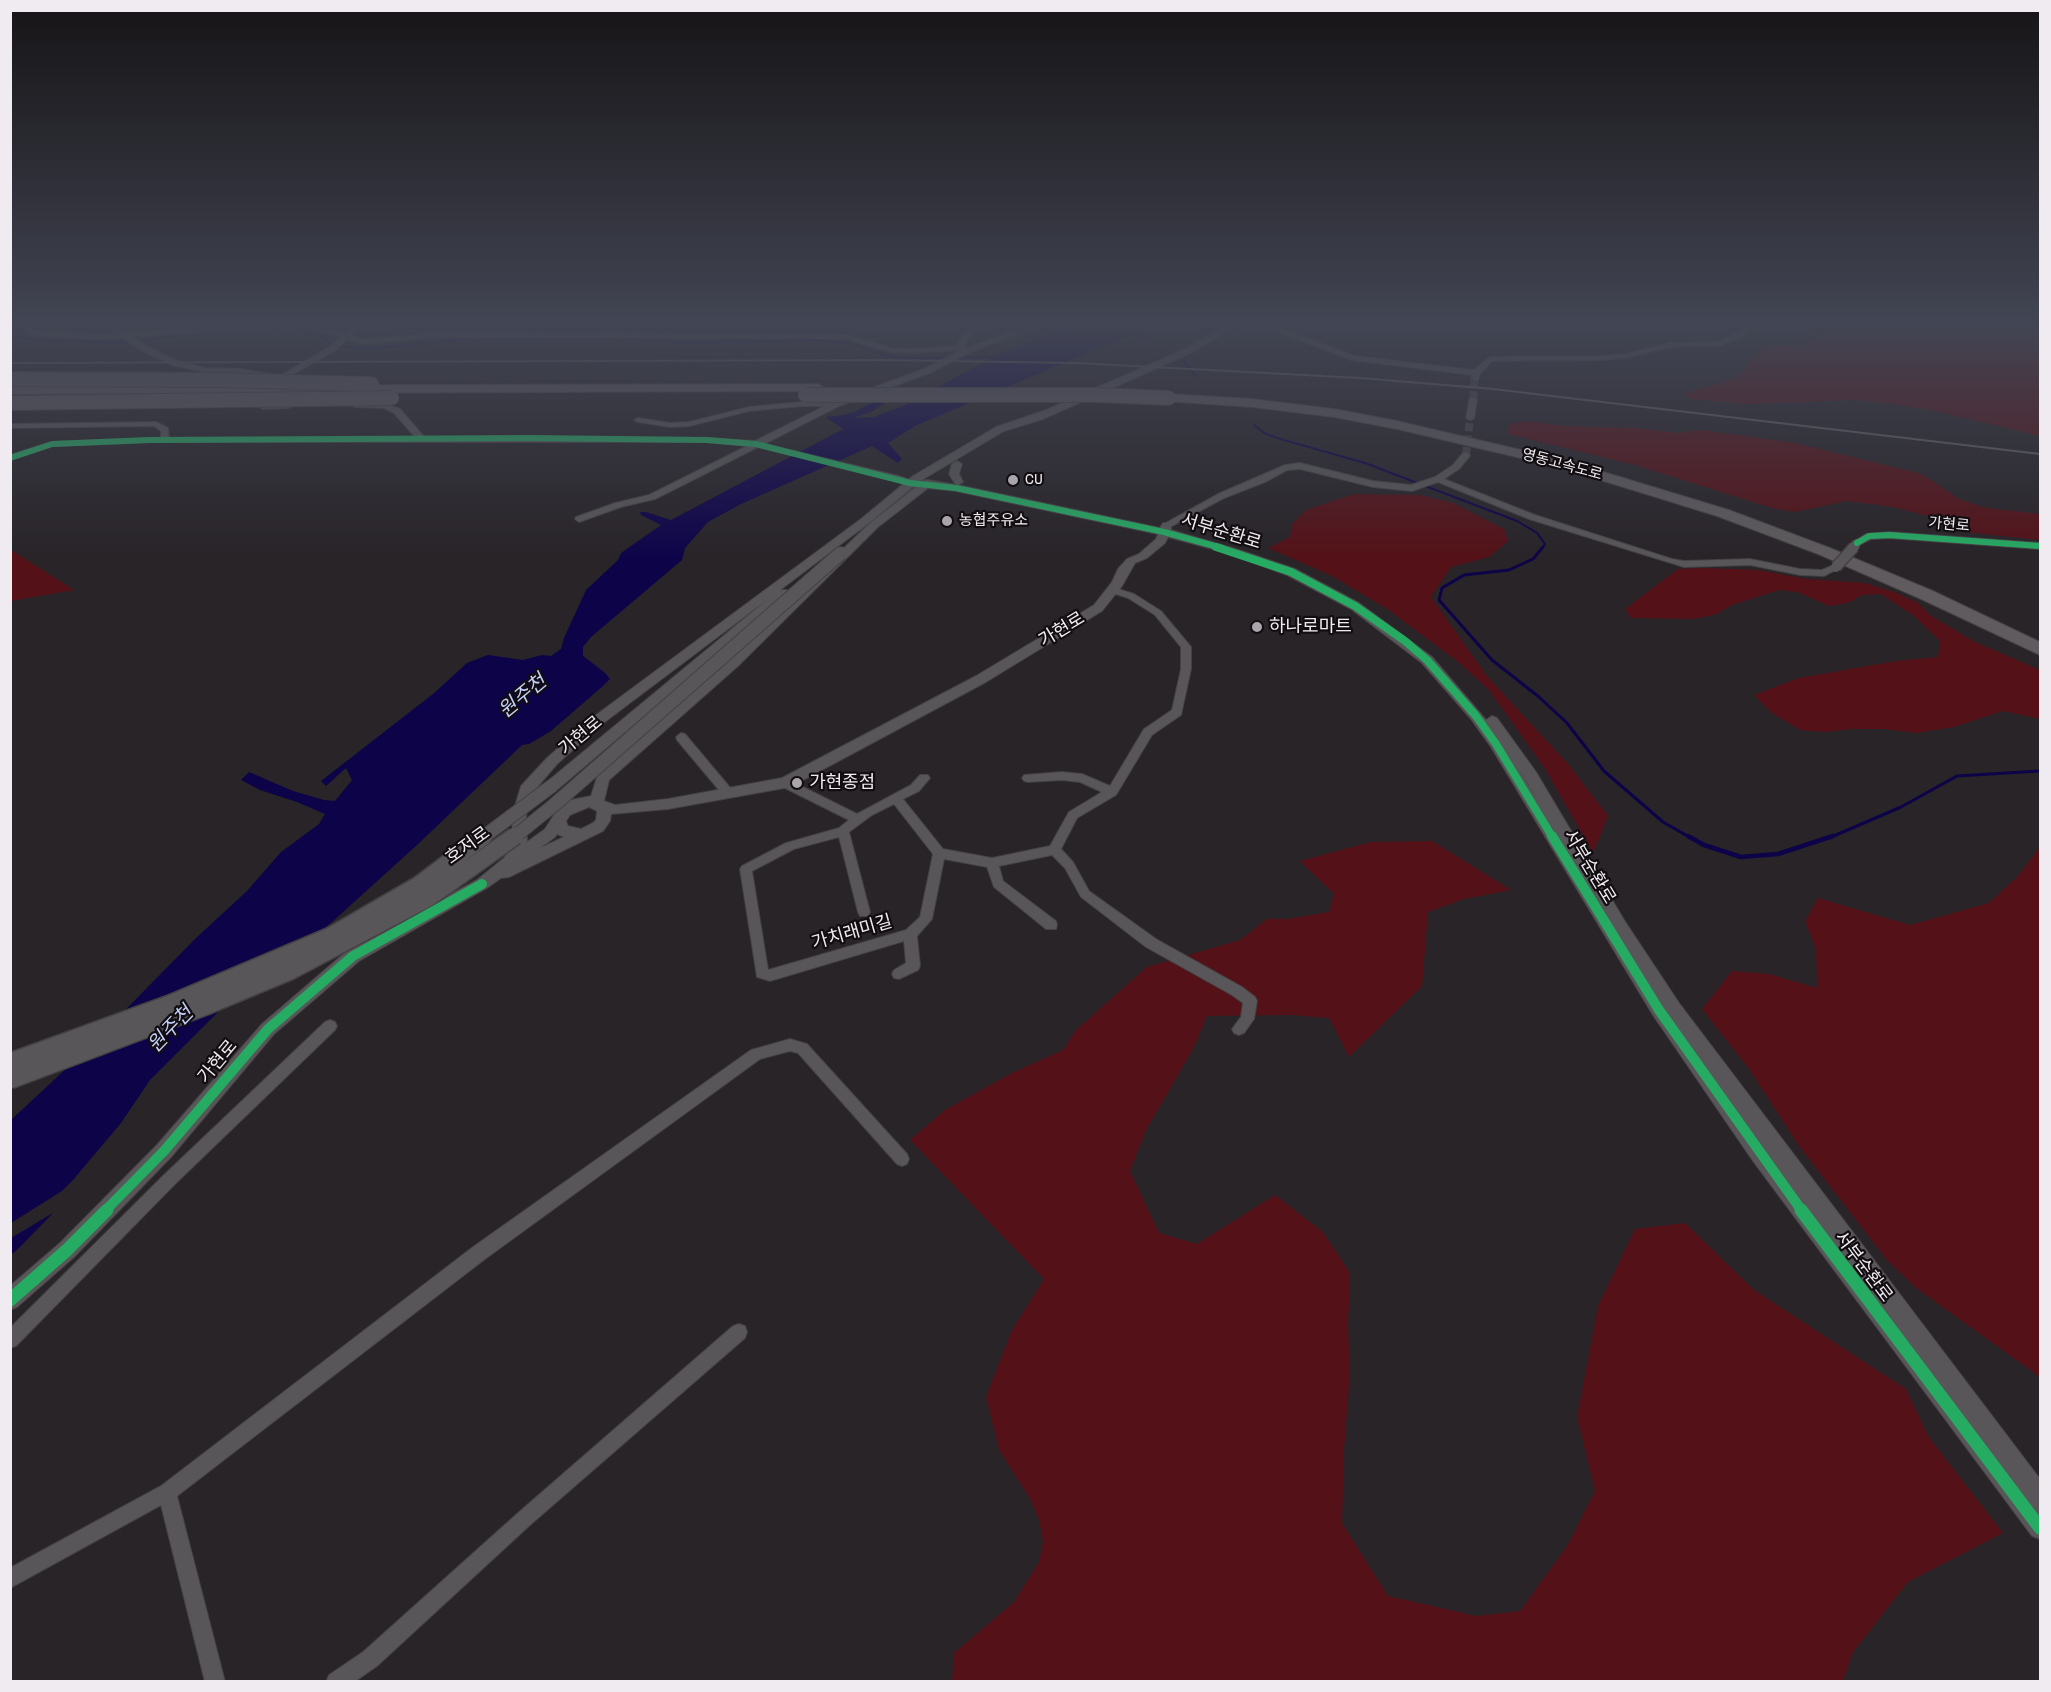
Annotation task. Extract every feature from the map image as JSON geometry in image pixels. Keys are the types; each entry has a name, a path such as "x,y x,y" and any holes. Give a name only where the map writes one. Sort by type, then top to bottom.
{"highway":[{"path":"10,403 89,402"},
{"name":"영동고속도로","path":"1242,402 1334,413 1417,430 1559,463 1713,510 1824,551 1927,595 2040,649"},
{"name":"영동고속도로","path":"1297,402 1344,408 1469,434 1609,470 1733,510 1806,537 1920,584 2040,641"}],"street":[{"path":"263,402 263,407 385,406 398,411 421,438"},
{"path":"579,519 618,505 652,497 842,402"},
{"name":"호저로","path":"10,1080 196,1010 290,971 428,898 493,854 554,805 841,548 921,481 1000,429 1071,402"},
{"path":"1470,418 1473,402"},
{"path":"638,420 670,425 689,424 749,409 802,404 836,404"},
{"name":"호저로","path":"870,523 910,497 921,481 957,464 1046,413"},
{"path":"10,426 156,424 165,430 165,440"},
{"path":"10,458 52,444 165,440 421,438 707,440 756,444 896,478 921,481"},
{"name":"가현로","path":"668,804 785,783 981,679 1098,608 1131,561 1143,556 1161,541 1166,528 1211,501 1262,480 1272,473 1300,466 1373,484 1418,487 1456,467 1466,455"},
{"path":"910,497 957,485 954,474 957,464"},
{"name":"가현로","path":"1435,480 1532,517 1684,564 1750,562 1800,572 1824,573 1836,567 1857,543 1869,536 1889,535 2040,546"},
{"name":"서부순환로","path":"921,481 957,485 1242,546 1325,582 1409,635 1453,674 1500,732 1531,776 1618,924 1673,1008 1918,1338 2040,1497"},
{"name":"서부순환로","path":"1166,528 1291,572 1324,589 1355,606 1405,641 1448,681 1496,744 1659,1010 1760,1155 2040,1528"},
{"path":"598,827 605,816 598,804 603,778 733,663 841,548"},
{"name":"호저로","path":"10,1062 170,1004 332,936 419,885 553,785 841,548"},
{"name":"가현로","path":"10,1300 67,1250 164,1151 267,1029 352,956 482,884 510,862 520,842 519,816 526,790 552,761 597,722 841,548"},
{"path":"896,799 939,854 992,863 1054,850 1073,815 1112,792 1148,732 1177,712 1186,669 1186,647 1176,632 1158,613 1131,596 1112,590"},
{"path":"681,737 728,793"},
{"path":"1028,778 1062,776 1082,778 1112,792"},
{"name":"가치래미길","path":"924,778 915,788 868,812 843,831 790,846 746,869 762,973 770,976 910,934 926,919 939,854"},
{"path":"785,783 858,820"},
{"path":"510,862 531,849 559,821 560,816 569,807 583,802 615,810 668,804"},
{"path":"482,884 598,827 668,804"},
{"path":"559,821 562,830 568,833 583,834"},
{"path":"843,831 864,912"},
{"path":"1054,850 1068,866 1085,894 1151,943 1237,991 1250,1001 1247,1019 1239,1029"},
{"path":"992,863 998,884 1051,925"},
{"path":"899,974 913,966 910,934"},
{"path":"10,1340 170,1179 330,1026"},
{"path":"10,1579 167,1492 478,1253 756,1054 790,1045 802,1048 902,1159"},
{"path":"336,1682 370,1659 524,1519 739,1332"},
{"path":"167,1492 215,1682"}],"shaded area":[{"path":"1725,402 1803,402 1748,404"},
{"path":"1874,402 2040,402 2040,436 1931,410"},
{"path":"1528,421 1563,426 1637,428 1678,433 1701,430 1796,443 1922,474 1959,499 1986,508 2040,514 2040,540 1963,532 1931,517 1893,507 1847,501 1795,512 1772,508 1635,465 1508,434 1509,424"},
{"path":"1354,494 1420,495 1453,503 1504,529 1508,541 1489,557 1451,567 1431,597 1487,676 1568,764 1608,816 1593,853 1544,767 1489,690 1457,661 1387,609 1332,576 1268,548 1290,537 1292,524 1306,510"},
{"path":"11,550 74,590 11,601"},
{"path":"1678,569 1758,570 1807,579 1865,583 1897,593 1918,603 1931,616 1975,642 2040,670 2040,719 2003,711 1954,727 1917,733 1883,729 1825,732 1800,730 1772,713 1754,695 1799,678 1896,661 1938,657 1940,641 1914,616 1881,594 1862,595 1848,603 1829,606 1797,592 1779,590 1732,605 1717,614 1695,619 1631,618 1625,609"},
{"path":"1432,841 1511,890 1464,899 1428,912 1422,986 1349,1057 1329,1018 1291,1015 1207,1016 1193,1049 1145,1132 1130,1171 1159,1233 1197,1244 1275,1195 1323,1232 1350,1273 1348,1327 1350,1372 1344,1449 1342,1523 1388,1596 1476,1616 1520,1611 1567,1546 1595,1491 1577,1417 1598,1306 1635,1229 1685,1223 1754,1290 1906,1389 1928,1436 2003,1533 1908,1582 1853,1652 1843,1681 952,1681 954,1653 1014,1602 1039,1562 1043,1541 1039,1520 1029,1497 999,1450 986,1397 1011,1332 1044,1279 910,1140 945,1110 1012,1073 1063,1050 1076,1030 1147,967 1240,940 1267,919 1287,919 1329,912 1334,894 1300,861 1371,842"},
{"path":"2040,847 2040,1377 1916,1288 1887,1260 1799,1146 1749,1069 1702,1009 1732,971 1769,974 1817,988 1816,949 1805,921 1818,898 1910,925 1989,903 2018,876"}],"water":[{"name":"원주천","path":"873,402 887,402 873,411 853,418 874,417 910,402 972,402 915,426 888,443 902,459 898,463 872,446 741,504 708,522 685,548 682,560 591,637 583,647 583,656 610,679 551,731 529,744 522,745 331,923 224,1006 150,1080 121,1123 73,1180 62,1191 11,1223 11,1120 83,1053 196,938 247,891 281,852 319,824 325,814 260,790 241,780 249,772 293,791 335,801 352,780 346,768 326,786 321,781 433,694 467,663 488,655 523,660 542,655 551,656 561,649 586,590 618,560 621,553 661,525 641,515 640,512 671,520 843,429 825,417 845,415"},
{"path":"53,1213 20,1247 11,1255 11,1238"}],"waterway":[{"path":"1254,425 1264,433 1277,438 1365,463 1517,521 1537,533 1545,544 1542,548"},
{"path":"1543,547 1533,559 1509,570 1464,575 1442,588 1439,600 1492,660 1539,697 1567,723 1604,771 1663,822 1691,838"},
{"path":"1829,838 1901,807 1957,776 2040,771"},
{"path":"1688,836 1704,845 1741,857 1778,854 1833,836"}],"tunnel":[{"path":"1466,455 1470,418"}],"railway":[{"path":"1602,402 2040,454"}],"cycle path":[{"path":"10,458 52,444 149,440 530,438 707,440 756,444 910,483 956,488 1164,532 1235,552 1291,572 1324,589 1355,606 1405,641 1427,660 1476,716 1496,744 1659,1010 1760,1155 2040,1528"},
{"path":"1857,543 1869,536 1889,535 2040,546"},
{"path":"10,1300 67,1250 164,1151 268,1029 353,956 482,884"}],"place":[{"name":"CU","path":"1013,480"},
{"name":"농협주유소","path":"947,521"},
{"name":"하나로마트","path":"1257,627"},
{"name":"가현종점","path":"797,783"}]}
